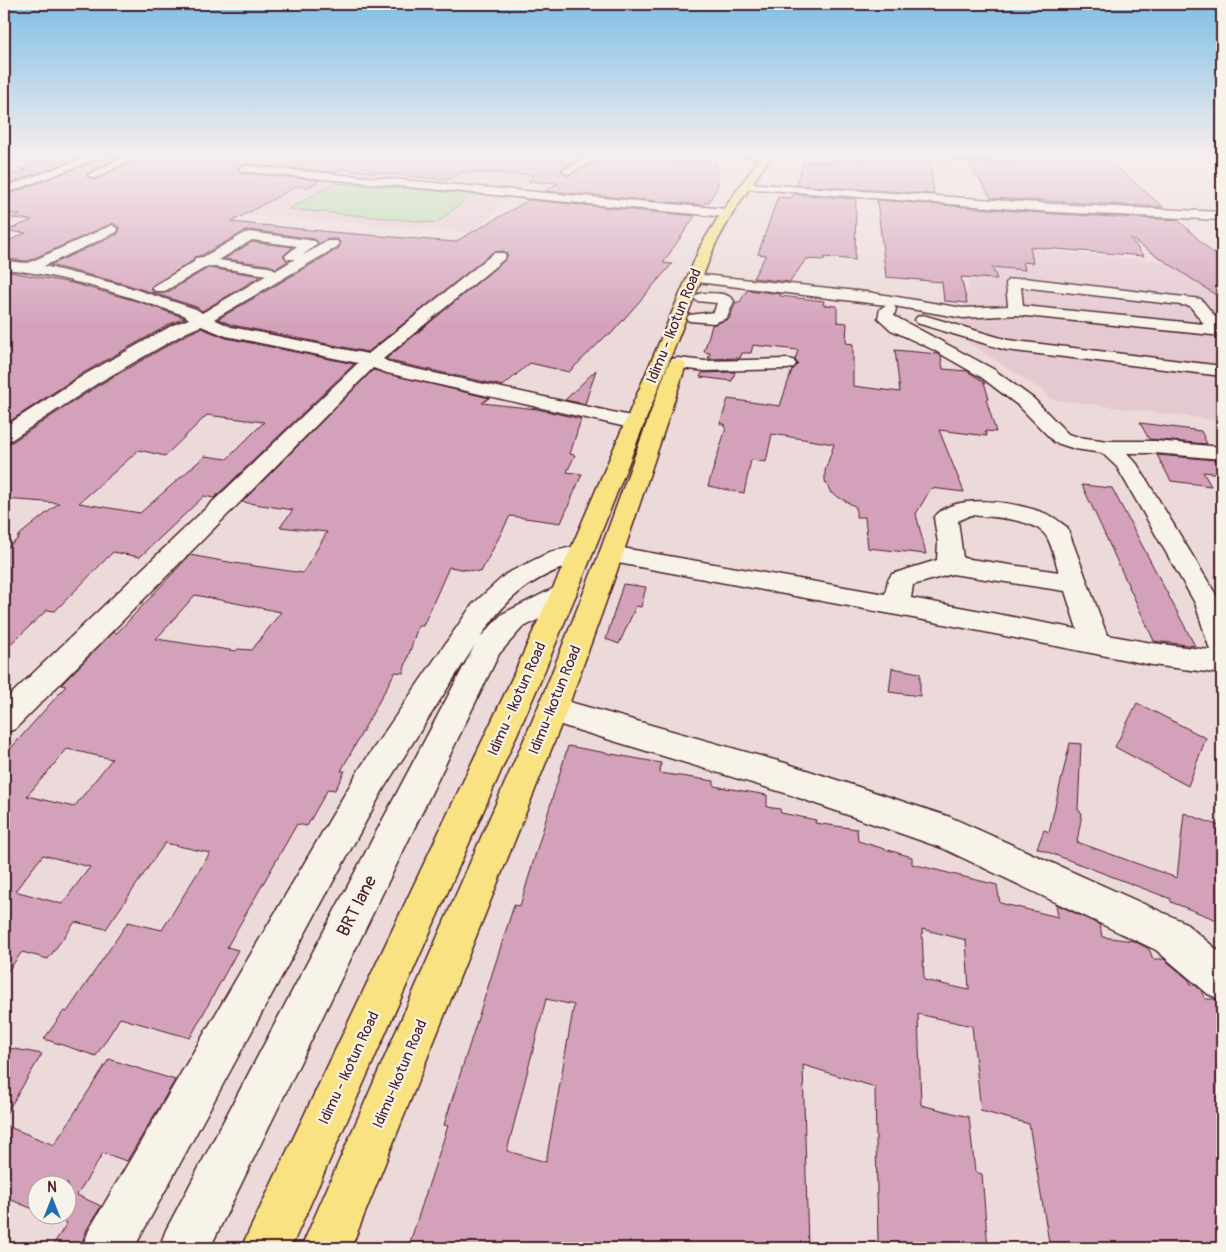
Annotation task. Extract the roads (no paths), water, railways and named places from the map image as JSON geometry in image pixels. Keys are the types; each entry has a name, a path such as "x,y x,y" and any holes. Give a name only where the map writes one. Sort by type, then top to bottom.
{"main road":[{"name":"Idimu-Ikotun Road","path":"326,1248 552,710 596,554 657,394 678,363 700,293 728,242 742,211"},
{"name":"Idimu - Ikotun Road","path":"266,1248 522,689 562,595 596,554 635,423 657,394 700,293 708,245 727,212"}],"street":[{"path":"721,211 727,212"},
{"path":"1143,211 1222,216"},
{"path":"30,268 112,229"},
{"path":"160,288 250,236 310,244 285,257 268,271 208,299 195,316"},
{"path":"4,436 91,379 178,329 195,316 332,244"},
{"path":"205,246 245,252"},
{"path":"4,720 371,360 499,256"},
{"path":"185,259 268,271"},
{"path":"4,265 30,268 120,289 195,316 226,331 371,360 387,368 635,423"},
{"path":"183,275 208,280"},
{"path":"1016,310 1013,282 1024,282 1195,302 1220,331"},
{"path":"142,284 178,292"},
{"path":"700,293 840,295 867,297 963,313 1016,310 1220,331"},
{"path":"840,295 1006,345 1222,371"},
{"path":"888,309 886,318 897,326 938,345 987,372 1027,403 1061,438 1075,443 1108,447 1155,447 1222,453"},
{"path":"678,363 705,366 787,364"},
{"path":"1108,447 1126,464 1208,603 1222,646"},
{"path":"950,565 950,543 946,518 957,511 971,508 1000,511 1029,516 1044,522 1058,533 1096,644"},
{"path":"107,1248 372,778 482,612 515,580 559,558 596,554 896,605 1152,654 1222,663"},
{"path":"896,605 901,580 915,575 937,572 950,565 1076,584"},
{"name":"BRT lane","path":"184,1248 488,647 512,621 562,595"},
{"path":"552,710 785,778 950,834 1170,936 1222,980"}]}
